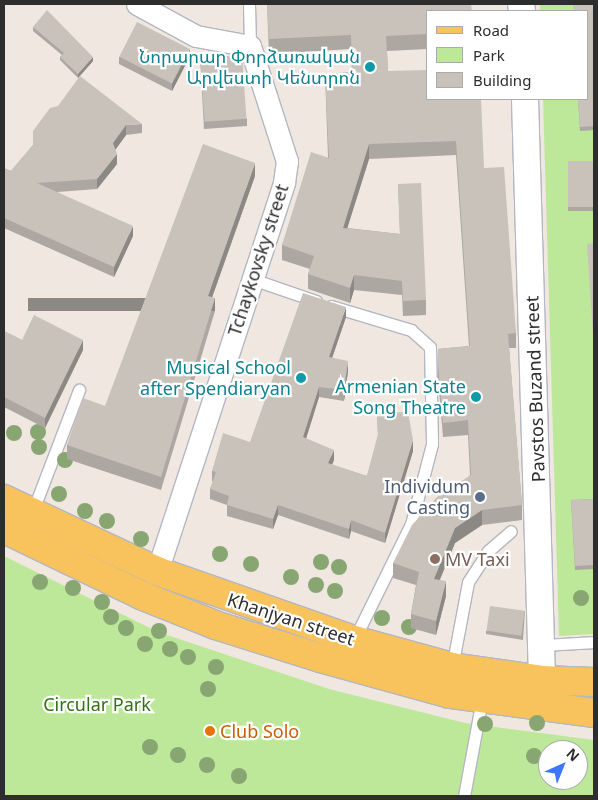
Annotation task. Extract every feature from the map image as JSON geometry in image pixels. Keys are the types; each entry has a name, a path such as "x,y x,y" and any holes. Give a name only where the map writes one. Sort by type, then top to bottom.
{"main road":[{"name":"Khanjyan street","path":"4,499 157,571 354,640 452,667 542,680 594,682"},
{"name":"Khanjyan street","path":"4,528 143,596 216,625 450,694 594,713"}],"street":[{"path":"137,4 196,36 250,46"},
{"name":"Tchaykovsky street","path":"157,571 176,524 252,279 284,183 286,161 250,46"},
{"name":"Pavstos Buzand street","path":"525,100 544,645 542,680"}],"lane":[{"name":"Tchaykovsky street","path":"249,4 250,46"},
{"path":"252,279 411,330 430,347 432,444 411,524 354,640"},
{"path":"32,513 79,390"},
{"path":"452,667 468,582 488,551 511,532"},
{"path":"544,645 594,642"},
{"path":"464,796 482,699"}],"green space":[{"path":"540,4 594,4 594,634 559,636 543,100 588,100 588,10 540,10"},
{"name":"Circular Park","path":"4,556 158,632 329,689 465,723 594,740 594,796 4,796"}],"building":[{"path":"267,4 471,4 472,10 426,10 426,34 386,36 388,71 426,70 426,100 481,100 484,168 504,167 516,333 508,334 522,505 482,510 455,528 434,579 446,581 436,621 411,614 419,572 393,563 412,525 437,497 471,475 468,420 443,423 438,364 438,349 470,346 456,141 369,144 343,228 400,234 398,184 421,183 426,300 403,301 402,281 354,275 350,288 308,274 314,256 282,245 311,152 329,158 325,74 352,72 351,35 269,39"},
{"path":"573,4 594,4 594,126 580,127 578,100 588,100 588,10 573,10"},
{"path":"47,10 93,57 78,74 60,57 64,53 33,27"},
{"path":"137,22 190,49 172,84 119,57"},
{"path":"242,55 246,119 205,122 200,58"},
{"path":"80,76 142,124 126,125 113,143 117,154 97,179 37,183 133,226 114,267 4,218 4,168 11,171 33,145 33,131 50,108 58,106"},
{"path":"203,144 255,163 208,296 215,298 161,477 67,445 83,398 105,406"},
{"path":"568,161 594,161 594,207 568,207"},
{"path":"594,243 594,351 587,244"},
{"name":"Musical School after Spendiaryan","path":"303,293 346,307 329,357 348,361 344,390 319,387 303,437 334,450 328,463 367,476 378,434 377,413 408,412 413,440 385,533 351,520 349,529 278,505 273,519 227,505 229,496 210,489 216,472 212,471 223,433 250,442"},
{"path":"34,315 83,340 45,418 4,397 4,331 22,340"},
{"path":"594,499 594,565 575,566 571,500"},
{"path":"490,606 525,611 521,636 487,631"}],"place":[{"name":"Նորարար Փորձառական Արվեստի Կենտրոն","path":"370,67"},
{"name":"Musical School after Spendiaryan","path":"301,378"},
{"name":"Armenian State Song Theatre","path":"476,397"},
{"name":"Individum Casting","path":"480,497"},
{"name":"MV Taxi","path":"435,559"},
{"name":"Club Solo","path":"210,731"}]}
